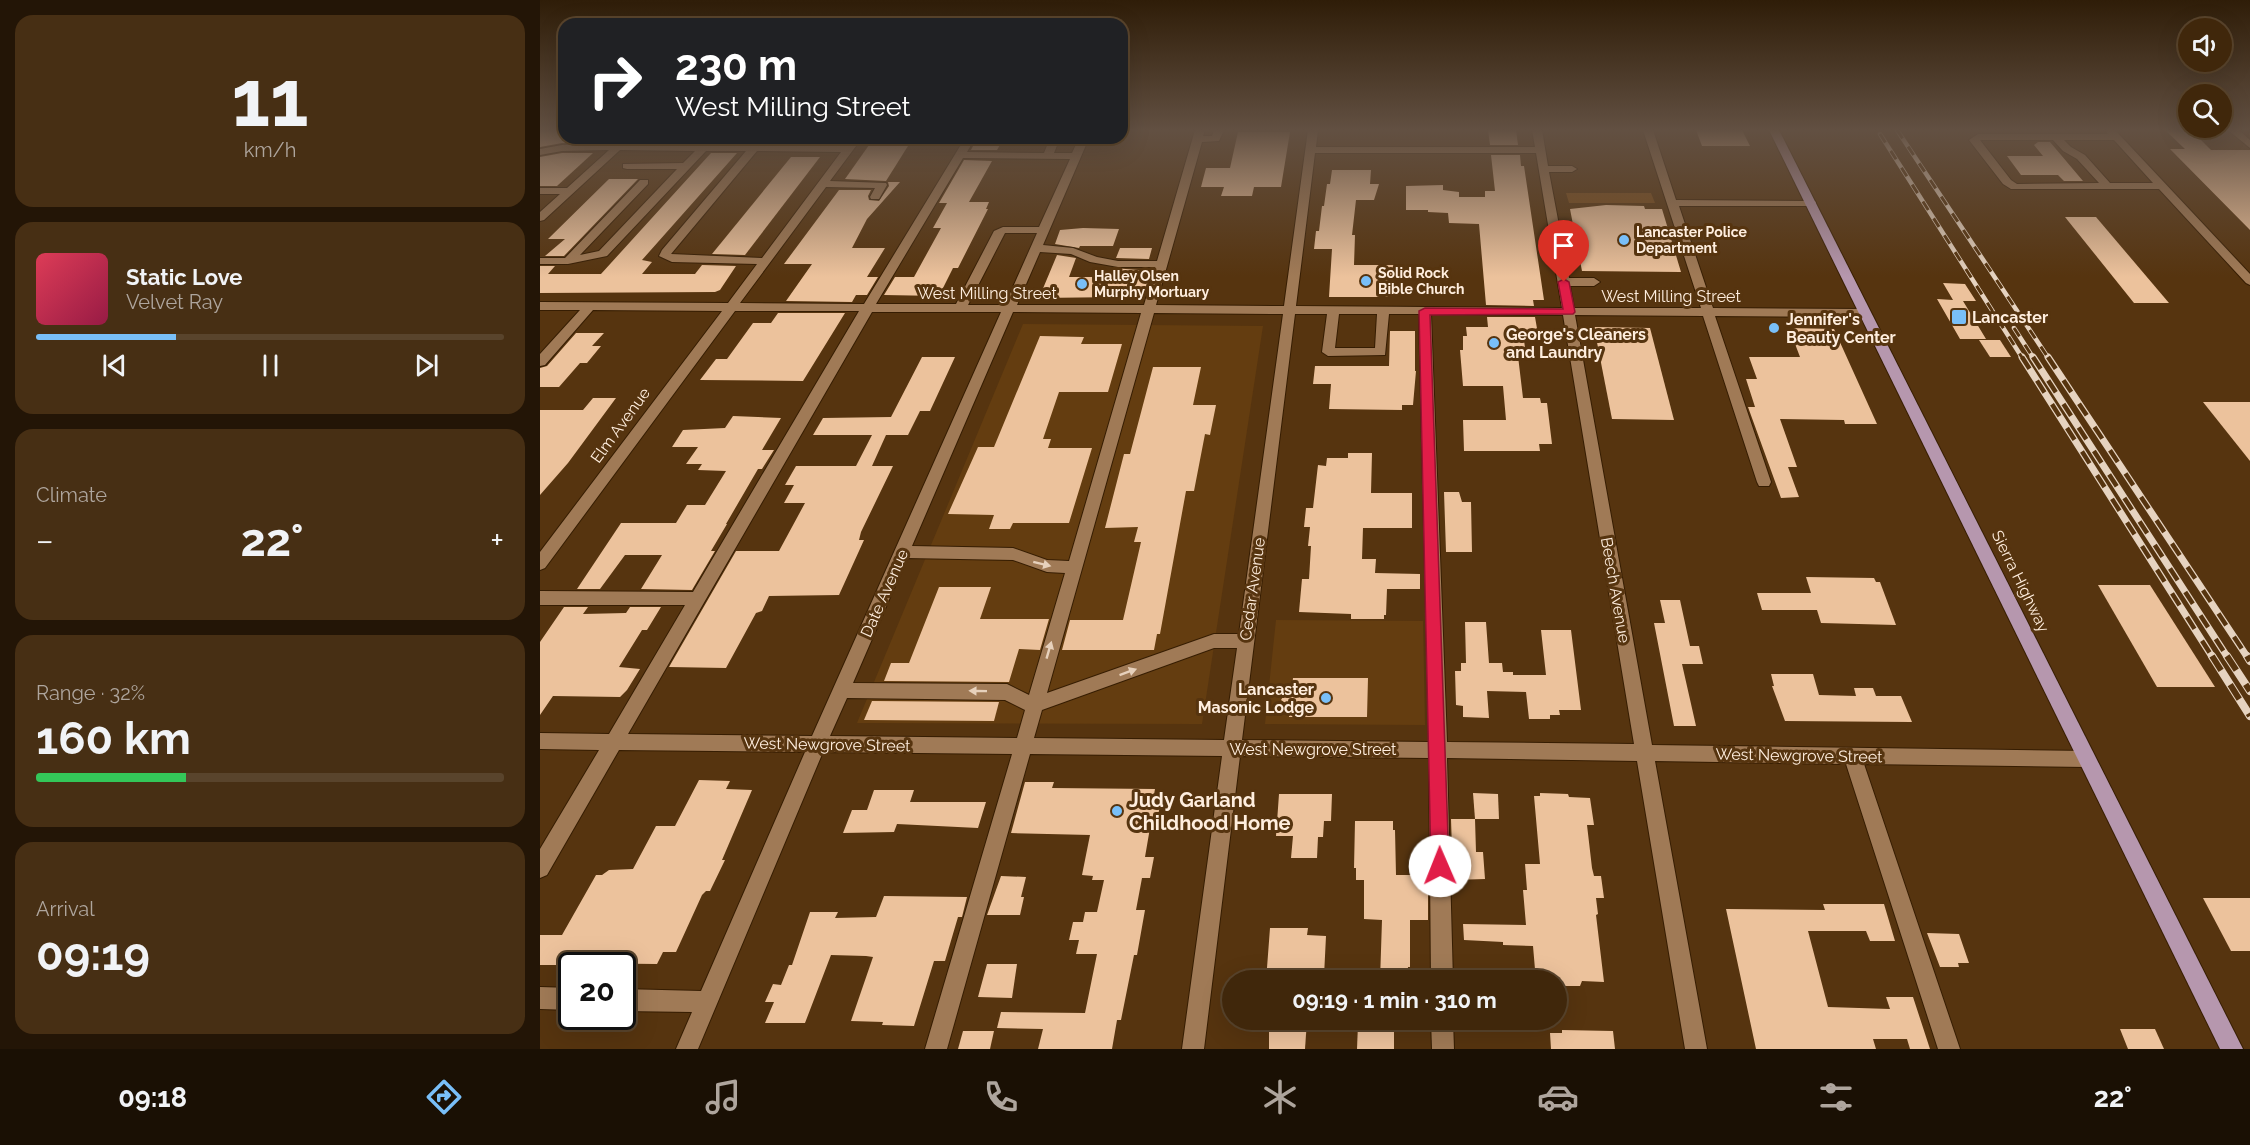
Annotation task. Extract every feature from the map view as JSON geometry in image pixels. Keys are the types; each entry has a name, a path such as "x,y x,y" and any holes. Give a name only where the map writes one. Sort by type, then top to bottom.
{"main road":[{"name":"Sierra Highway","path":"1799,179 2232,1049"}],"street":[{"path":"540,218 582,179"},
{"path":"540,261 568,261 603,254 674,179"},
{"path":"728,179 665,256 672,260 764,261"},
{"name":"Elm Avenue","path":"540,564 826,179"},
{"path":"540,868 946,179"},
{"name":"Date Avenue","path":"687,1049 818,743 1066,179"},
{"path":"936,1049 1186,179"},
{"name":"Cedar Avenue","path":"1193,1049 1306,179"},
{"name":"Beech Avenue","path":"1546,179 1696,1049"},
{"path":"1664,179 1764,482"},
{"path":"2005,179 2015,187 2161,186"},
{"path":"2101,179 2107,186"},
{"path":"2154,179 2250,281"},
{"path":"568,261 644,182"},
{"path":"822,184 882,185 875,197"},
{"path":"540,191 569,191"},
{"path":"1672,203 1811,203"},
{"path":"960,309 998,233 1003,230 1044,230"},
{"path":"2218,245 2250,265"},
{"path":"1036,248 1073,251 1094,260 1118,264 1160,264"},
{"path":"1564,282 1594,282"},
{"name":"West Milling Street","path":"540,306 1865,313"},
{"path":"540,362 589,307"},
{"path":"1332,311 1328,352 1381,352 1383,311"},
{"path":"1425,311 1438,750 1442,970"},
{"path":"902,552 1012,554 1047,566 1073,567"},
{"path":"540,598 697,599"},
{"path":"842,690 1007,692 1033,706 1214,641 1245,641"},
{"name":"West Newgrove Street","path":"540,741 2086,759"},
{"path":"1852,755 1949,1049"},
{"path":"540,998 558,999"},
{"path":"636,1000 707,1002"},
{"path":"1442,1030 1443,1049"}],"shaded area":[{"path":"1566,193 1651,193 1655,203 1569,203"},
{"path":"1023,324 1263,326 1202,724 857,723"},
{"path":"1276,620 1423,621 1425,725 1265,724"}],"building":[{"path":"540,179 565,179 557,186 540,186"},
{"path":"609,179 638,179 564,256 545,256 565,239 548,239"},
{"path":"687,179 714,179 642,260 652,262 642,274 695,274 702,265 736,266 720,290 715,292 540,293 540,266 555,266 548,274 601,274"},
{"path":"773,179 803,179 745,255 712,254"},
{"path":"845,179 887,179 886,181"},
{"path":"953,179 982,179 969,202 989,202 986,209 988,209 958,268 953,268 939,296 884,295 895,277 914,277 941,228 933,228 947,203 939,203"},
{"path":"1203,179 1282,179 1281,187 1254,187 1252,196 1221,196 1224,187 1201,187"},
{"path":"1331,179 1370,179 1370,184 1379,184 1374,200 1356,200 1352,235 1355,235 1354,265 1394,265 1393,297 1329,297 1332,249 1314,249 1327,184 1330,184"},
{"path":"1494,179 1526,179 1544,300 1533,300 1534,306 1486,305 1479,224 1449,223 1448,213 1406,210 1406,186 1443,185 1443,190 1459,192 1459,197 1485,197 1485,191 1495,191"},
{"path":"2062,179 2081,179 2083,181 2064,181"},
{"path":"2200,179 2250,179 2250,230"},
{"path":"888,182 900,182 867,219 852,248 885,248 867,277 878,277 867,295 856,295 852,302 786,301 812,264 784,264 839,190 871,190 869,200 879,201 889,186"},
{"name":"Lancaster Police Department","path":"1606,205 1662,209 1681,272 1582,271 1570,209"},
{"path":"2065,217 2096,217 2169,303 2134,303"},
{"path":"1119,229 1113,246 1080,246 1079,248 1055,244 1060,230"},
{"path":"1120,248 1152,248 1149,259 1116,258"},
{"path":"1057,255 1076,258 1069,277 1109,277 1113,268 1151,271 1145,293 1120,297 1039,298"},
{"name":"Lancaster","path":"1943,283 1965,284 1976,301 1963,301 1986,339 1960,339 1937,299 1953,300"},
{"path":"778,313 845,313 803,381 700,380 716,359 727,359 753,323 771,323"},
{"path":"1487,317 1535,317 1539,340 1524,340 1526,356 1518,356 1523,398 1540,398 1541,403 1547,403 1552,444 1539,444 1540,451 1464,451 1463,420 1506,420 1503,386 1463,386 1460,350 1463,350 1463,336 1467,336 1466,327 1488,327"},
{"path":"1594,327 1650,328 1674,420 1612,419"},
{"path":"1789,328 1834,329 1877,424 1845,424 1844,420 1780,419 1797,467 1788,467 1799,497 1781,498 1748,407 1755,407 1746,379 1757,379 1749,357 1800,357"},
{"path":"1390,331 1415,331 1416,371 1413,405 1402,405 1402,410 1329,409 1331,384 1313,384 1315,366 1389,366"},
{"path":"576,333 604,333 592,346 601,346 587,363 580,363 559,387 540,387 540,368 547,366"},
{"path":"1040,336 1084,337 1081,344 1122,344 1108,392 1059,392 1043,439 1051,439 1048,448 1092,448 1069,523 1013,523 1010,529 989,529 994,515 948,514 978,447 994,447"},
{"path":"1979,340 2000,340 2011,357 1990,357"},
{"path":"922,357 955,357 930,411 920,411 908,435 886,435 872,466 893,466 861,532 859,540 864,540 839,595 769,596 762,611 756,613 726,668 669,667 736,551 779,551 805,503 784,503 794,485 785,485 796,466 856,466 872,435 813,435 823,418 891,417"},
{"path":"1153,367 1201,367 1193,405 1216,405 1210,435 1205,434 1194,491 1186,491 1160,634 1157,634 1154,650 1062,650 1070,620 1123,620 1141,542 1134,542 1138,527 1105,528 1124,454 1130,454"},
{"path":"593,398 616,398 568,463 540,495 540,410 583,410"},
{"path":"2203,402 2250,402 2250,461"},
{"path":"733,416 781,418 762,450 774,450 762,469 758,469 711,551 715,551 692,590 641,589 662,555 625,555 600,589 577,589 621,523 676,523 687,505 705,505 726,471 698,470 702,464 686,464 698,447 672,447 683,430 725,428"},
{"path":"1348,453 1372,453 1371,493 1412,493 1412,528 1363,528 1362,559 1376,559 1375,573 1420,574 1420,589 1387,589 1384,619 1351,619 1351,614 1299,612 1302,579 1309,579 1311,546 1308,546 1310,527 1304,527 1306,508 1313,508 1318,465 1326,466 1327,458 1348,458"},
{"path":"1444,492 1459,492 1462,502 1471,502 1472,552 1446,552"},
{"path":"1806,577 1874,578 1876,582 1880,582 1896,625 1821,623 1817,610 1762,610 1757,593 1811,593"},
{"path":"2098,585 2150,585 2215,687 2157,687"},
{"path":"939,587 991,587 980,619 1049,619 1040,650 1019,649 1009,682 884,681 891,663 909,663"},
{"path":"1660,600 1680,600 1690,646 1699,646 1703,664 1682,664 1696,726 1674,726 1654,623 1665,623"},
{"path":"564,607 588,607 583,614 626,613 630,607 661,607 647,630 642,630 619,667 640,669 620,697 553,696 540,715 540,642"},
{"path":"1465,622 1486,622 1489,663 1502,663 1503,672 1513,672 1513,675 1546,675 1541,630 1571,630 1581,710 1559,710 1560,715 1550,715 1550,719 1529,719 1526,692 1487,691 1489,718 1463,717 1463,706 1456,705 1455,671 1461,671 1461,663 1466,663"},
{"path":"1771,674 1813,674 1819,695 1856,696 1854,688 1873,688 1876,696 1901,696 1912,722 1785,721 1772,686 1774,686"},
{"name":"Lancaster Masonic Lodge","path":"1293,678 1368,678 1367,717 1289,717 1290,706 1281,700 1292,688"},
{"path":"872,701 999,702 994,721 864,720"},
{"path":"699,780 730,781 726,789 752,790 722,860 725,860 710,891 702,895 676,952 663,952 657,964 636,964 636,952 558,952 558,965 540,965 540,935 562,935 596,875 602,875 609,870 633,869 656,826 675,826"},
{"path":"1025,782 1054,782 1052,788 1155,789 1153,800 1161,799 1157,822 1151,822 1145,857 1154,857 1150,878 1142,878 1136,910 1145,910 1137,955 1134,955 1121,1020 1117,1020 1112,1049 1038,1049 1043,1029 997,1028 1001,1012 1085,1013 1097,954 1076,954 1079,940 1069,940 1073,922 1083,922 1085,912 1097,912 1104,880 1092,880 1093,876 1082,875 1090,835 1011,833"},
{"path":"874,790 914,790 910,802 986,802 978,828 897,824 894,832 843,833 852,810 867,810"},
{"path":"1473,793 1498,794 1499,819 1475,819"},
{"path":"1540,793 1568,794 1569,797 1590,798 1594,825 1587,825 1592,868 1594,876 1601,876 1604,898 1596,898 1598,914 1596,915 1604,982 1582,981 1580,986 1567,986 1567,970 1535,970 1533,946 1464,940 1463,924 1526,925 1523,890 1527,890 1525,864 1540,864 1534,796 1540,796"},
{"path":"1279,794 1332,794 1331,821 1324,821 1323,837 1318,837 1317,858 1291,858 1293,836 1276,836"},
{"path":"1451,819 1475,819 1476,852 1483,852 1485,879 1453,880"},
{"path":"1355,821 1393,821 1396,875 1428,875 1428,920 1410,920 1410,967 1408,970 1380,970 1382,920 1364,919 1364,880 1356,880 1356,868 1354,868"},
{"path":"1001,876 1026,877 1021,897 1024,897 1020,915 987,915"},
{"path":"884,896 967,897 962,917 958,917 945,961 934,961 914,1026 851,1021 873,957 831,955 805,1023 765,1023 774,1002 765,1002 773,984 781,985 789,965 792,965 810,912 838,912 835,918 876,917"},
{"path":"2203,898 2250,898 2250,951 2231,951"},
{"path":"1823,904 1884,904 1895,941 1870,941 1866,931 1808,931 1828,1007 1890,1009 1886,997 1913,997 1930,1049 1910,1049 1907,1039 1873,1039 1876,1049 1756,1049 1726,909 1825,910"},
{"path":"1270,928 1308,928 1307,935 1326,936 1324,970 1267,970"},
{"path":"1927,933 1959,934 1969,963 1958,963 1959,967 1940,967"},
{"path":"987,964 1017,964 1012,998 978,997"},
{"path":"2120,1029 2155,1029 2164,1049 2128,1049"},
{"path":"1269,1030 1306,1030 1305,1049 1269,1049"},
{"path":"1358,1030 1394,1030 1394,1049 1357,1049"},
{"path":"1562,1030 1613,1031 1615,1049 1551,1049 1550,1033 1562,1033"},
{"path":"963,1031 994,1031 990,1049 958,1049"}],"railway":[{"path":"1909,179 2023,359"},
{"path":"1929,179 2049,359"},
{"path":"2014,328 2034,359"},
{"path":"2022,357 2213,658"},
{"path":"2033,357 2228,658"},
{"path":"2048,357 2248,658"},
{"path":"2212,656 2250,716"},
{"path":"2227,656 2250,691"},
{"path":"2247,656 2250,661"}],"place":[{"name":"Lancaster Police Department","path":"1624,240"},
{"name":"Solid Rock Bible Church","path":"1366,281"},
{"name":"Halley Olsen Murphy Mortuary","path":"1082,284"},
{"name":"Lancaster","path":"1959,317"},
{"name":"Jennifer's Beauty Center","path":"1774,328"},
{"name":"George's Cleaners and Laundry","path":"1494,343"},
{"name":"Lancaster Masonic Lodge","path":"1326,698"},
{"name":"Judy Garland Childhood Home","path":"1117,811"}],"route":[{"path":"1440,866 1425,311 1569,312 1564,282"}]}
